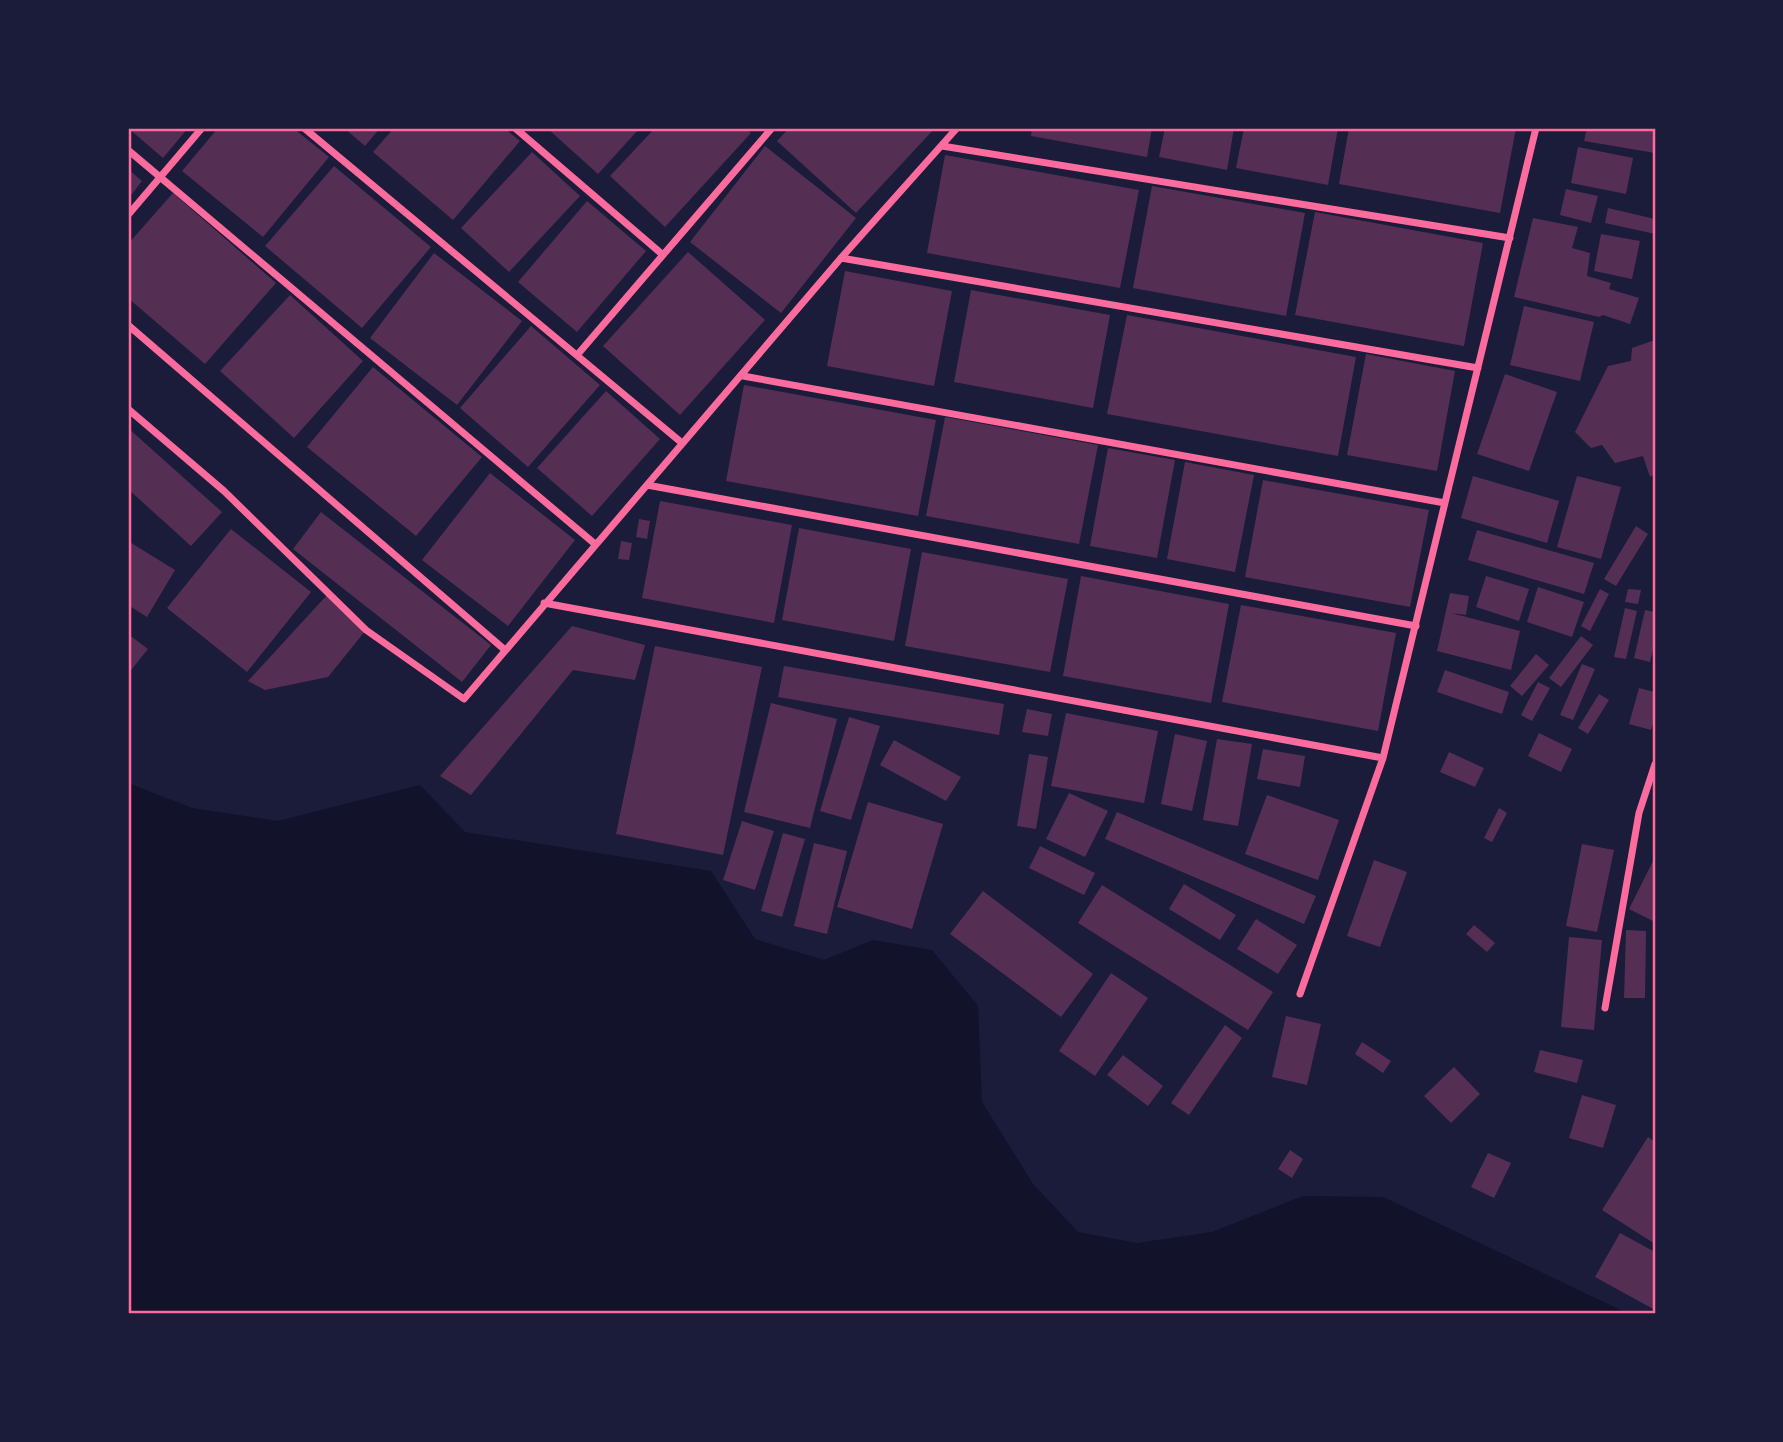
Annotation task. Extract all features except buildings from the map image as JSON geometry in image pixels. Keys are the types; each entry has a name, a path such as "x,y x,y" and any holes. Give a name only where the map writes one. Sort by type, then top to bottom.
{"street":[{"path":"128,215 202,128"},
{"path":"304,128 682,443"},
{"path":"515,128 663,255"},
{"path":"128,410 224,491 366,630 464,699 682,443 743,376 841,258 957,128"},
{"path":"1300,994 1383,758 1536,128"},
{"path":"578,354 768,129"},
{"path":"942,146 1510,238"},
{"path":"128,150 596,544"},
{"path":"841,258 1478,368"},
{"path":"128,325 505,650"},
{"path":"743,376 1446,503"},
{"path":"646,485 1416,626"},
{"path":"544,603 1383,758"},
{"path":"1605,1008 1639,813 1655,764"}],"shaded area":[{"path":"128,783 192,808 278,821 420,785 465,832 711,871 755,939 824,960 873,940 932,950 978,1006 982,1102 1033,1184 1078,1232 1137,1243 1212,1232 1303,1196 1383,1197 1629,1314 128,1314"}]}
